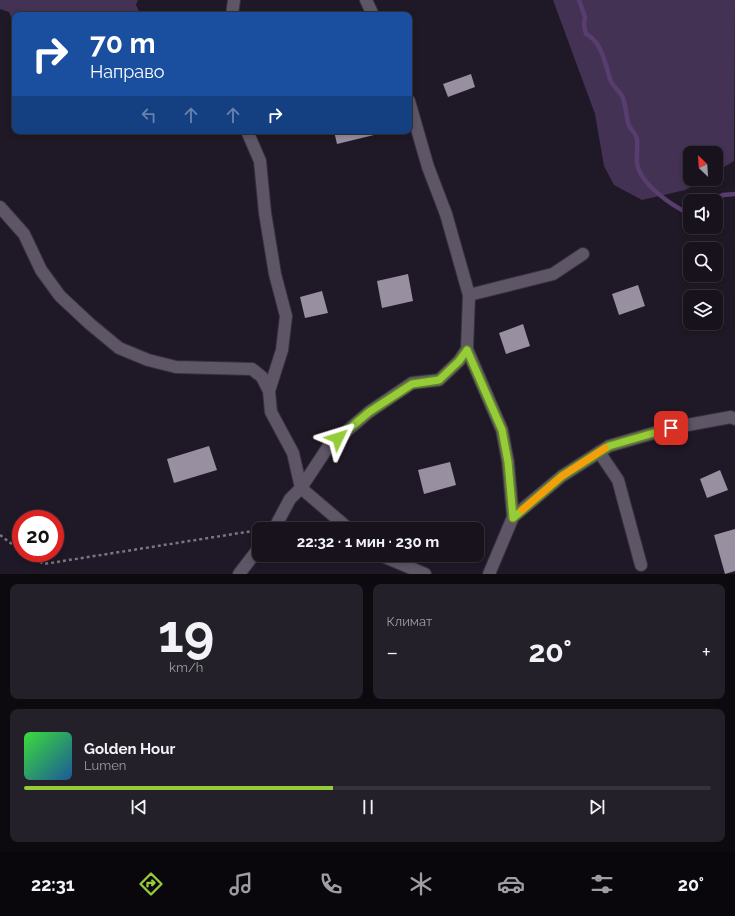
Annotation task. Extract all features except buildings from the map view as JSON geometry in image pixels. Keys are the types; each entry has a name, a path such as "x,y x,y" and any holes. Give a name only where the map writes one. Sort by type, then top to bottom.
{"street":[{"path":"232,12 234,0"},
{"path":"366,0 372,12"},
{"path":"412,111 428,167 448,222 469,295 467,350 502,430 508,462 513,518"},
{"path":"248,134 260,161 270,244 286,316 282,350 269,391"},
{"path":"0,207 24,234 41,270 60,296 119,348 148,360 176,367 252,369 262,377 269,391 271,412 293,453 301,488 341,522"},
{"path":"469,295 553,274 583,254"},
{"path":"278,522 290,500 301,488 328,447 369,412 412,384 439,380 459,361 467,350"},
{"path":"490,574 513,518 562,476 599,452 609,446 671,428 731,417 735,419"},
{"path":"599,452 618,480 641,566"},
{"path":"239,574 252,557"},
{"path":"395,562 418,573"}],"path":[{"path":"64,561 252,531"},
{"path":"0,535 12,544"},
{"path":"40,562 44,564 57,562"}],"shaded area":[{"path":"0,0 138,0 136,5 140,12 12,12 12,20 9,12 0,9"},
{"path":"553,0 735,0 734,161 723,168 723,146 683,146 683,186 693,186 685,190 642,200 614,185 604,166 595,114"}],"waterway":[{"path":"579,0 585,17 584,25 586,34 596,42 602,54 611,81 623,99 629,125 637,139 637,163 639,171 650,186 666,200 683,210"},
{"path":"723,195 735,194"}],"slow traffic":[{"path":"522,510 562,476 605,448"}],"route":[{"path":"338,438 369,412 412,384 439,380 459,361 467,350 502,430 508,462 513,518 562,476 609,446 671,428"}]}
